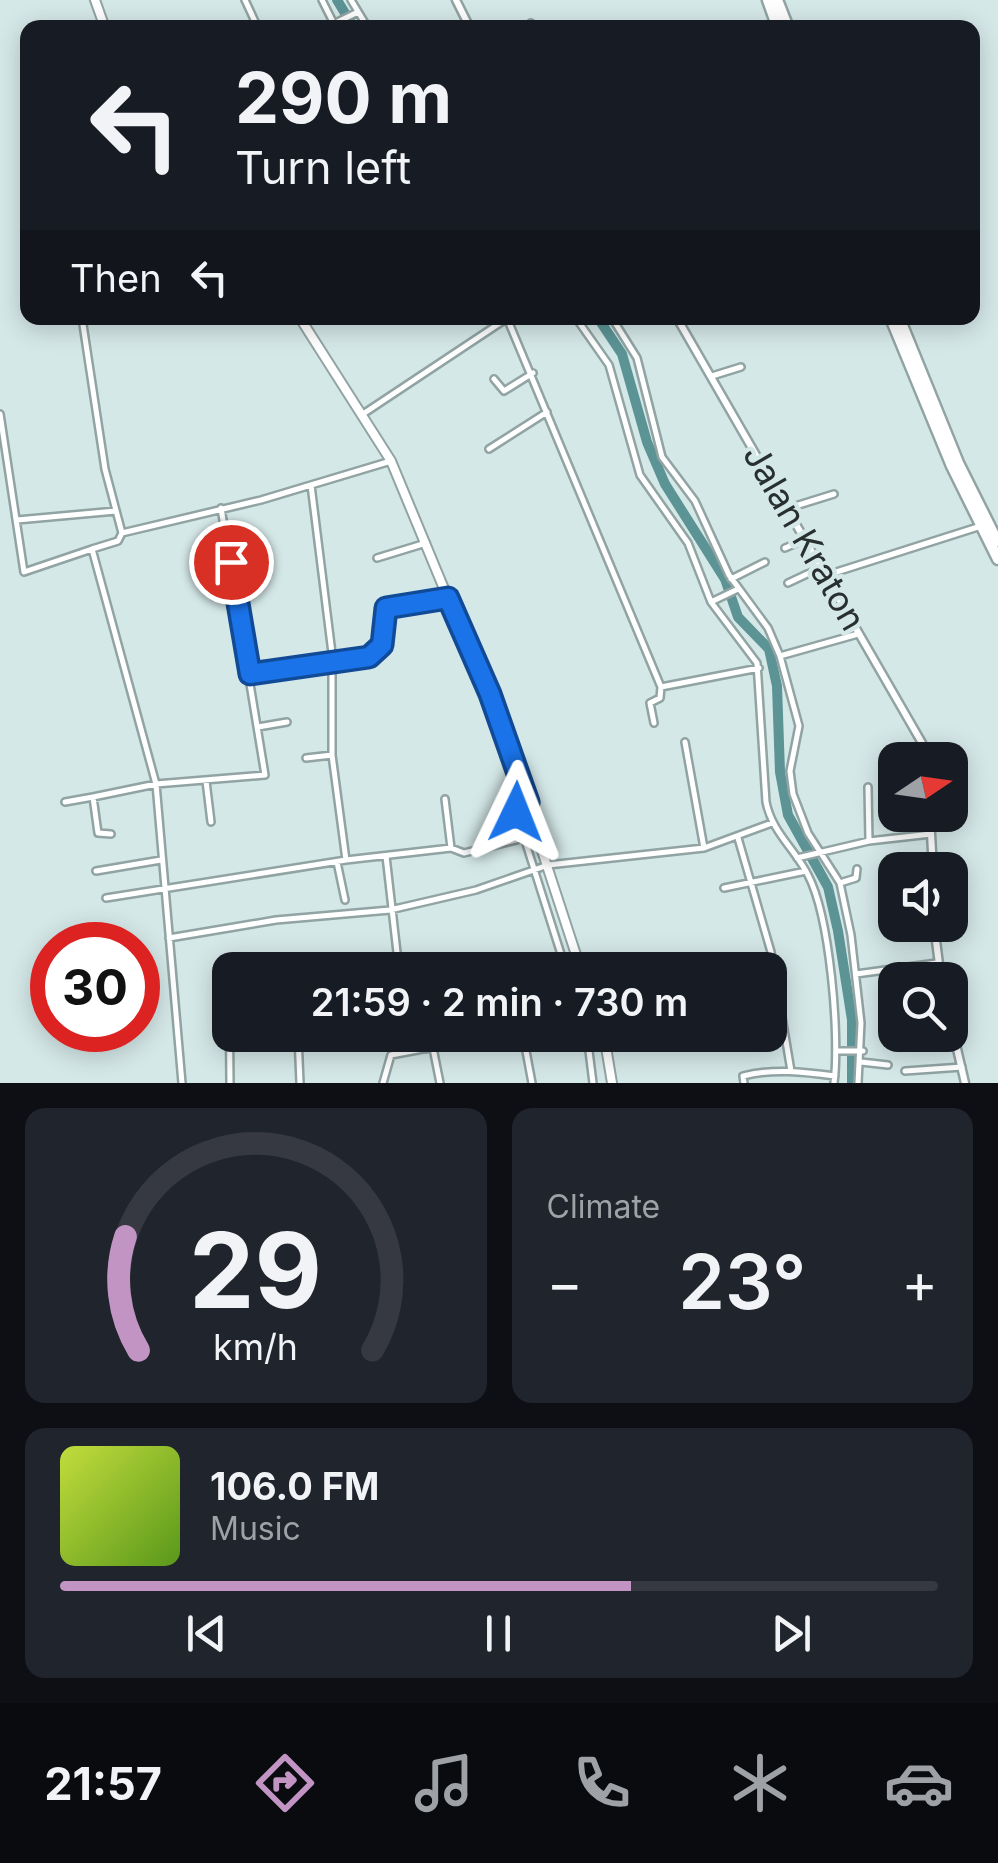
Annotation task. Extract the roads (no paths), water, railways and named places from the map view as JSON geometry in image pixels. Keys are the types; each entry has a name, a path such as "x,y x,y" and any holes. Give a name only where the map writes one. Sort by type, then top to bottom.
{"highway":[{"path":"894,325 932,422 998,558"},
{"path":"902,325 958,463 998,544"}],"main road":[{"path":"305,325 391,460 490,694 575,952"},
{"path":"607,1052 612,1083"}],"street":[{"path":"351,0 362,20"},
{"path":"344,20 357,13"},
{"path":"0,414 25,573 118,540 122,533 105,469 83,325"},
{"path":"363,414 496,325"},
{"path":"510,325 661,687 660,698 650,702 654,723"},
{"path":"582,325 599,347 616,382 640,475 690,548 714,600 759,668 764,783 772,823 806,871 826,952 840,1051 835,1080 792,1071 744,1075 744,1083"},
{"path":"616,325 642,374 662,457 695,501 736,590 768,628 780,656 799,726 790,781 808,833 840,883 856,974 861,1062 858,1083"},
{"name":"Jalan Kraton","path":"681,325 921,742"},
{"path":"712,376 741,366"},
{"path":"494,379 504,391 533,373"},
{"path":"489,449 547,412"},
{"path":"122,533 311,486 391,460"},
{"path":"311,486 333,663 332,756 346,860"},
{"path":"789,508 834,494"},
{"path":"65,802 156,784 265,775 220,508"},
{"path":"16,520 116,511"},
{"path":"828,575 981,526"},
{"path":"785,548 806,539"},
{"path":"377,558 426,543"},
{"path":"92,549 156,784 182,1083"},
{"path":"731,579 765,562"},
{"path":"788,582 823,566"},
{"path":"714,600 736,590"},
{"path":"250,674 354,662 378,652 388,606 448,598"},
{"path":"780,656 861,633"},
{"path":"661,687 759,668"},
{"path":"258,727 287,722"},
{"path":"685,742 704,848"},
{"path":"306,758 332,756"},
{"path":"206,781 211,822"},
{"path":"868,788 869,841"},
{"path":"92,797 98,834 111,834"},
{"path":"444,799 451,848"},
{"path":"528,802 516,812 560,952"},
{"path":"168,938 276,920 390,910 484,888 532,869 704,848 772,823"},
{"path":"106,898 346,860 451,848 462,853 539,834"},
{"path":"798,858 869,841 931,834 932,852"},
{"path":"738,838 771,952 792,1071"},
{"path":"386,856 396,952"},
{"path":"96,871 161,860"},
{"path":"337,862 345,900"},
{"path":"536,878 549,869"},
{"path":"840,883 856,878 857,870"},
{"path":"724,888 806,871"},
{"path":"856,974 878,971"},
{"path":"840,1051 860,1051"},
{"path":"230,1052 230,1083"},
{"path":"299,1052 300,1083"},
{"path":"383,1083 390,1056 410,1052"},
{"path":"431,1052 440,1083"},
{"path":"526,1052 532,1083"},
{"path":"589,1052 593,1083"},
{"path":"958,1052 965,1083"},
{"path":"861,1062 888,1065"},
{"path":"905,1071 962,1068"}],"waterway":[{"path":"337,0 349,20"},
{"path":"603,325 622,354 647,442 665,484 725,579 738,617 769,649 777,686 780,772 788,815 828,887 838,931 852,1020 852,1083"}]}
